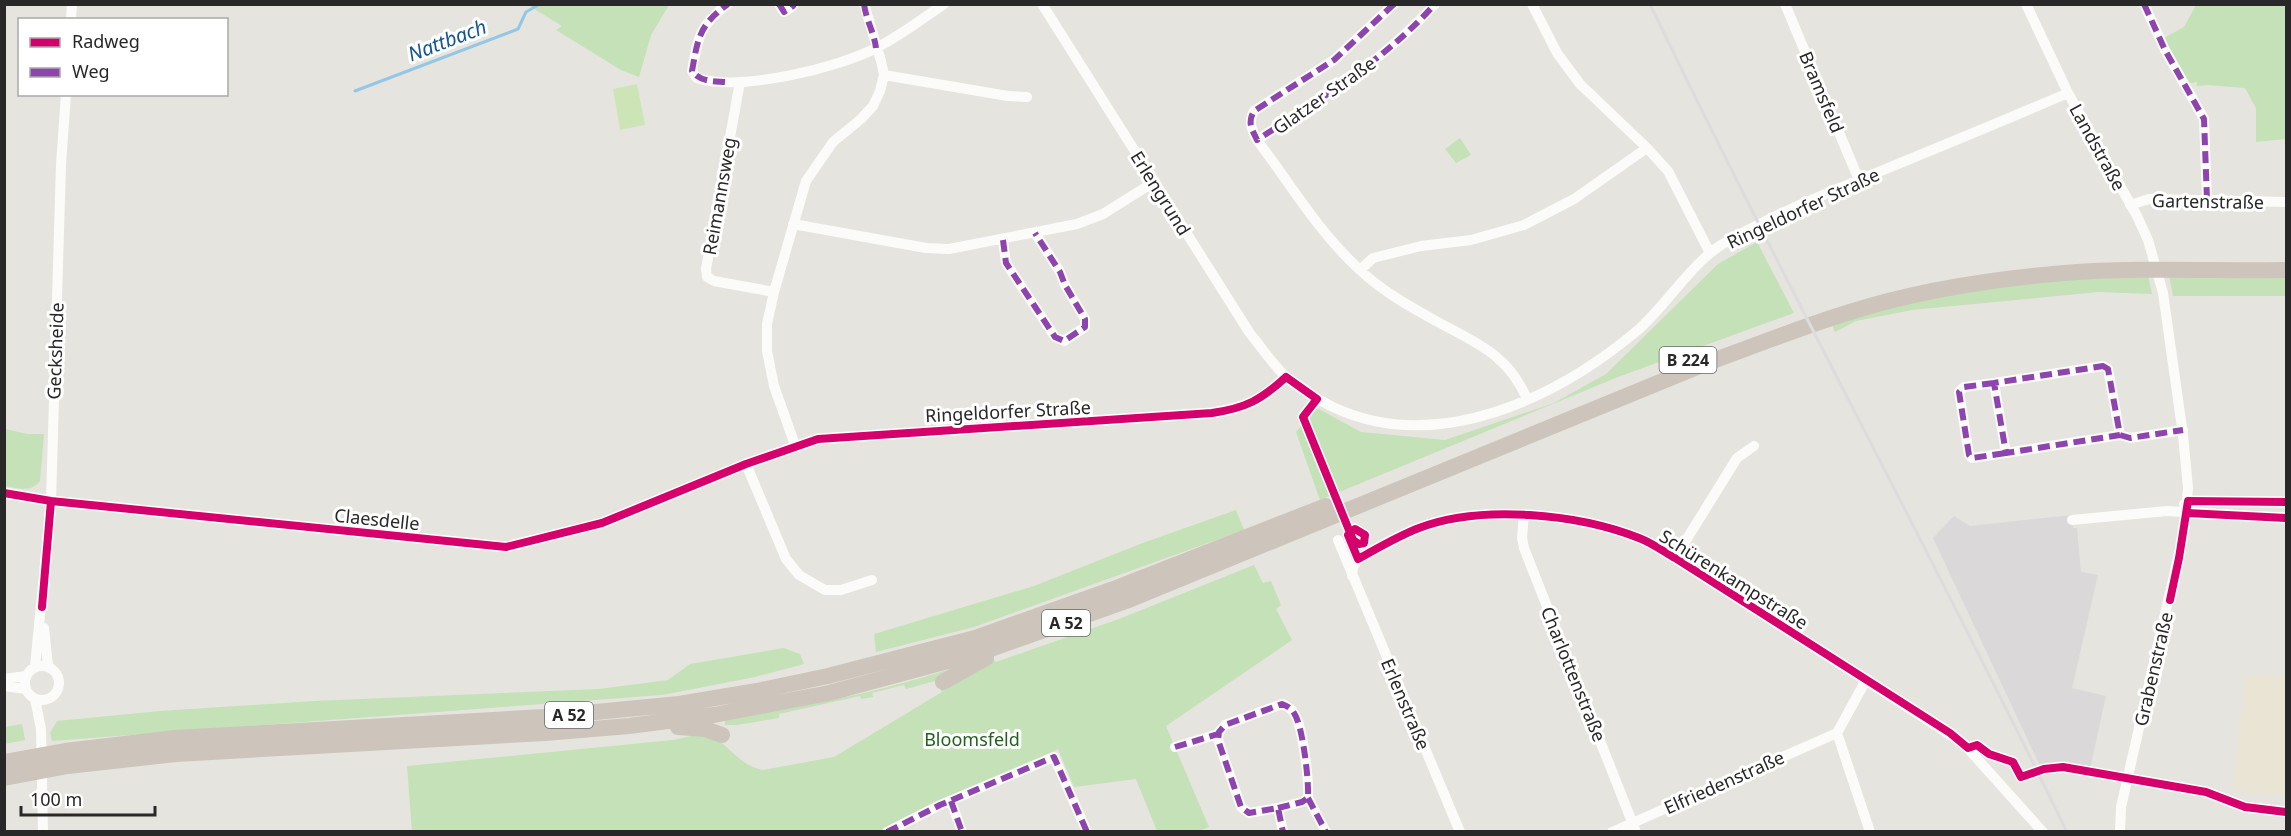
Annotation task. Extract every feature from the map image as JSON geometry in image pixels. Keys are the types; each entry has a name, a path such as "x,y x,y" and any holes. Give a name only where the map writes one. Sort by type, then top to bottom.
{"highway":[{"name":"B 224","path":"1123,594 1691,359 1849,301 1936,279 2022,266 2109,260 2286,260"},
{"name":"B 224","path":"1123,594 1697,367 1852,311 1937,290 2065,273 2169,269 2286,270"},
{"name":"A 52","path":"4,778 68,766 176,754 545,733 629,726 714,715 829,693 1006,644 1123,594"},
{"name":"A 52","path":"4,762 65,751 175,738 544,717 679,704 828,676 963,641 1123,594"},
{"path":"943,682 984,660 1006,644"},
{"path":"629,726 705,729 722,735"}],"street":[{"path":"728,4 700,32 692,71 697,78 740,82 781,77 824,67 876,48 944,4"},
{"path":"779,4 784,12 794,6 792,4"},
{"path":"795,445 774,386 767,351 767,324 806,181 833,142 861,119 873,105 880,91 884,75 864,4"},
{"name":"Erlengrund","path":"1042,4 1249,332 1286,377"},
{"name":"Glatzer Straße","path":"1394,4 1334,60 1254,111 1250,124 1257,140 1331,92 1387,51 1436,4"},
{"path":"1532,4 1557,53 1577,80 1668,171 1710,253"},
{"name":"Bramsfeld","path":"1785,4 1859,180"},
{"name":"Landstraße","path":"2026,4 2068,93 2148,240 2163,293"},
{"path":"2144,4 2165,50 2204,119 2207,200"},
{"path":"884,75 999,95 1027,97"},
{"name":"Reimannsweg","path":"740,82 706,269 707,277 714,281 774,292"},
{"name":"Ringeldorfer Straße","path":"692,487 795,445 818,439 1212,413 1239,409 1268,394 1286,377 1317,399 1353,416 1390,423 1422,426 1455,423 1491,414 1568,379 1611,351 1640,327 1710,253 1752,228 1859,180 2068,93"},
{"name":"Gecksheide","path":"35,667 51,501 61,164 66,96"},
{"path":"1257,140 1331,241 1360,270 1394,297 1491,351 1519,381 1527,399"},
{"path":"1360,270 1373,258 1421,246 1471,240 1524,225 1574,199 1647,148"},
{"path":"793,224 926,249 949,249 1077,225 1103,214 1154,182"},
{"name":"Gartenstraße","path":"2130,205 2149,199 2286,202"},
{"path":"1004,240 1006,263 1055,337 1064,340 1085,327 1085,319 1035,233"},
{"name":"Grabenstraße","path":"2120,831 2121,807 2179,558 2188,501 2183,430 2163,293"},
{"path":"2120,435 2108,369 2103,366 1964,387 1959,392 1969,455 1972,458 2120,435 2130,438 2183,430"},
{"path":"1994,383 2006,453"},
{"path":"1675,558 1737,458 1754,446"},
{"path":"746,464 786,559 799,575 825,590 841,590 872,580"},
{"name":"Claesdelle","path":"51,501 506,547 602,523 692,487"},
{"path":"2175,511 2188,501 2286,502"},
{"path":"2072,520 2175,511 2286,518"},
{"name":"Schürenkampstraße","path":"1352,576 1358,559 1419,528 1438,523 1483,515 1524,514 1610,527 1642,539 1675,558 1963,743 2043,831"},
{"name":"Charlottenstraße","path":"1524,514 1522,538 1524,548 1634,827"},
{"name":"Erlenstraße","path":"1338,540 1460,831"},
{"name":"Gecksheide","path":"42,607 48,666"},
{"path":"4,679 26,676 35,667 48,666 59,676 60,683 54,696 49,699 35,699"},
{"path":"26,676 26,689"},
{"path":"1866,680 1837,733 1870,831"},
{"path":"4,686 26,689 35,699 42,729"},
{"path":"43,831 42,729 49,699"},
{"path":"1175,747 1218,734 1225,725 1278,704 1289,708 1296,718 1304,749 1308,798 1326,831"},
{"name":"Elfriedenstraße","path":"1612,831 1634,827 1837,733"},
{"path":"1218,734 1231,781 1243,809 1249,813 1278,808 1308,798"},
{"path":"887,831 1054,756 1087,831"},
{"path":"951,801 962,831"},
{"path":"2232,803 2245,807 2286,812"},
{"path":"1278,808 1283,831"}],"shaded area":[{"path":"2072,515 2073,528 2077,528 2081,572 2098,575 2072,688 2106,696 2089,774 2039,764 1933,538 1954,516 1970,526"},
{"path":"2244,675 2286,675 2286,796 2232,791"}],"green space":[{"path":"528,5 669,5 651,35 639,77 621,70 556,30 562,26"},
{"path":"2196,5 2286,5 2286,139 2256,142 2256,108 2245,88 2197,86 2197,82 2189,83 2164,38 2184,27"},
{"path":"637,84 645,125 620,130 613,89"},
{"path":"1460,138 1471,155 1456,163 1445,149"},
{"path":"1757,242 1794,313 1618,377 1320,500 1296,432 1317,408 1361,432 1445,440 1554,403 1606,374 1718,264"},
{"path":"2148,275 2152,294 2098,292 1912,310 1856,321 1835,332 1832,325 1850,318 1936,297 2039,281"},
{"path":"2169,275 2286,276 2286,296 2173,296"},
{"path":"5,429 27,434 44,434 40,481 36,485 24,489 5,486"},
{"path":"1236,510 1244,530 974,627 876,652 874,634 1034,586 1140,544"},
{"name":"Bloomsfeld","path":"1254,565 1263,583 1271,581 1281,605 1276,609 1292,640 1166,726 1209,827 1199,831 1157,831 1136,779 1074,787 1058,749 878,832 412,831 407,766 673,740 694,735 714,738 747,764 763,770 834,757 942,692 940,688 992,658 996,662 1119,619"},
{"path":"784,648 800,654 804,664 755,677 662,695 52,741 50,733 57,721 160,711 314,701 599,689 668,680 690,664"},
{"path":"950,669 942,679 906,689 904,685 872,693 873,697 861,699 860,696 779,714 779,718 725,725 725,720 867,692"},
{"path":"22,724 25,740 5,744 5,727"}],"waterway":[{"name":"Nattbach","path":"355,91 518,29 526,12 540,4"}],"railway":[{"path":"1650,4 2067,832"}],"marked path":[{"path":"725,82 703,79 692,71 701,33 711,19 728,4"},
{"path":"779,4 784,12 793,6 792,4"},
{"path":"864,4 876,48"},
{"path":"1394,4 1334,60 1254,111 1251,123 1257,140 1351,78 1395,43 1435,4"},
{"path":"2144,4 2165,50 2204,119 2207,200"},
{"path":"1003,240 1006,263 1055,337 1064,341 1085,327 1085,319 1060,272 1035,233"},
{"path":"2103,366 2108,369 2120,435 2006,453 1994,383 2103,366"},
{"path":"1994,383 1964,387 1959,392 1969,455 1972,458 2006,453"},
{"path":"2120,435 2130,438 2183,430"},
{"path":"1278,808 1302,802 1308,798 1308,779 1300,729 1293,711 1282,704 1225,725 1219,732 1218,740 1241,807 1249,813 1278,808 1283,832"},
{"path":"1175,747 1218,734"},
{"path":"887,832 940,805 1054,757 1087,832"},
{"path":"1308,798 1326,832"},
{"path":"951,801 962,832"}],"cycle path":[{"path":"4,493 51,501 506,547 602,523 746,464 818,439 1212,413 1252,402 1269,392 1286,377 1317,399 1303,417 1353,540 1359,544 1364,543 1365,535 1355,529 1348,535 1358,559 1419,528 1471,516 1529,515 1588,523 1615,530 1644,540 1675,558 1950,733 1968,748 1977,745 1989,754 2013,762 2021,777 2044,769 2063,767 2206,792 2245,807 2286,812"},
{"path":"42,607 51,501"},
{"path":"2170,600 2188,501 2286,502"},
{"path":"2187,513 2286,518"}]}
